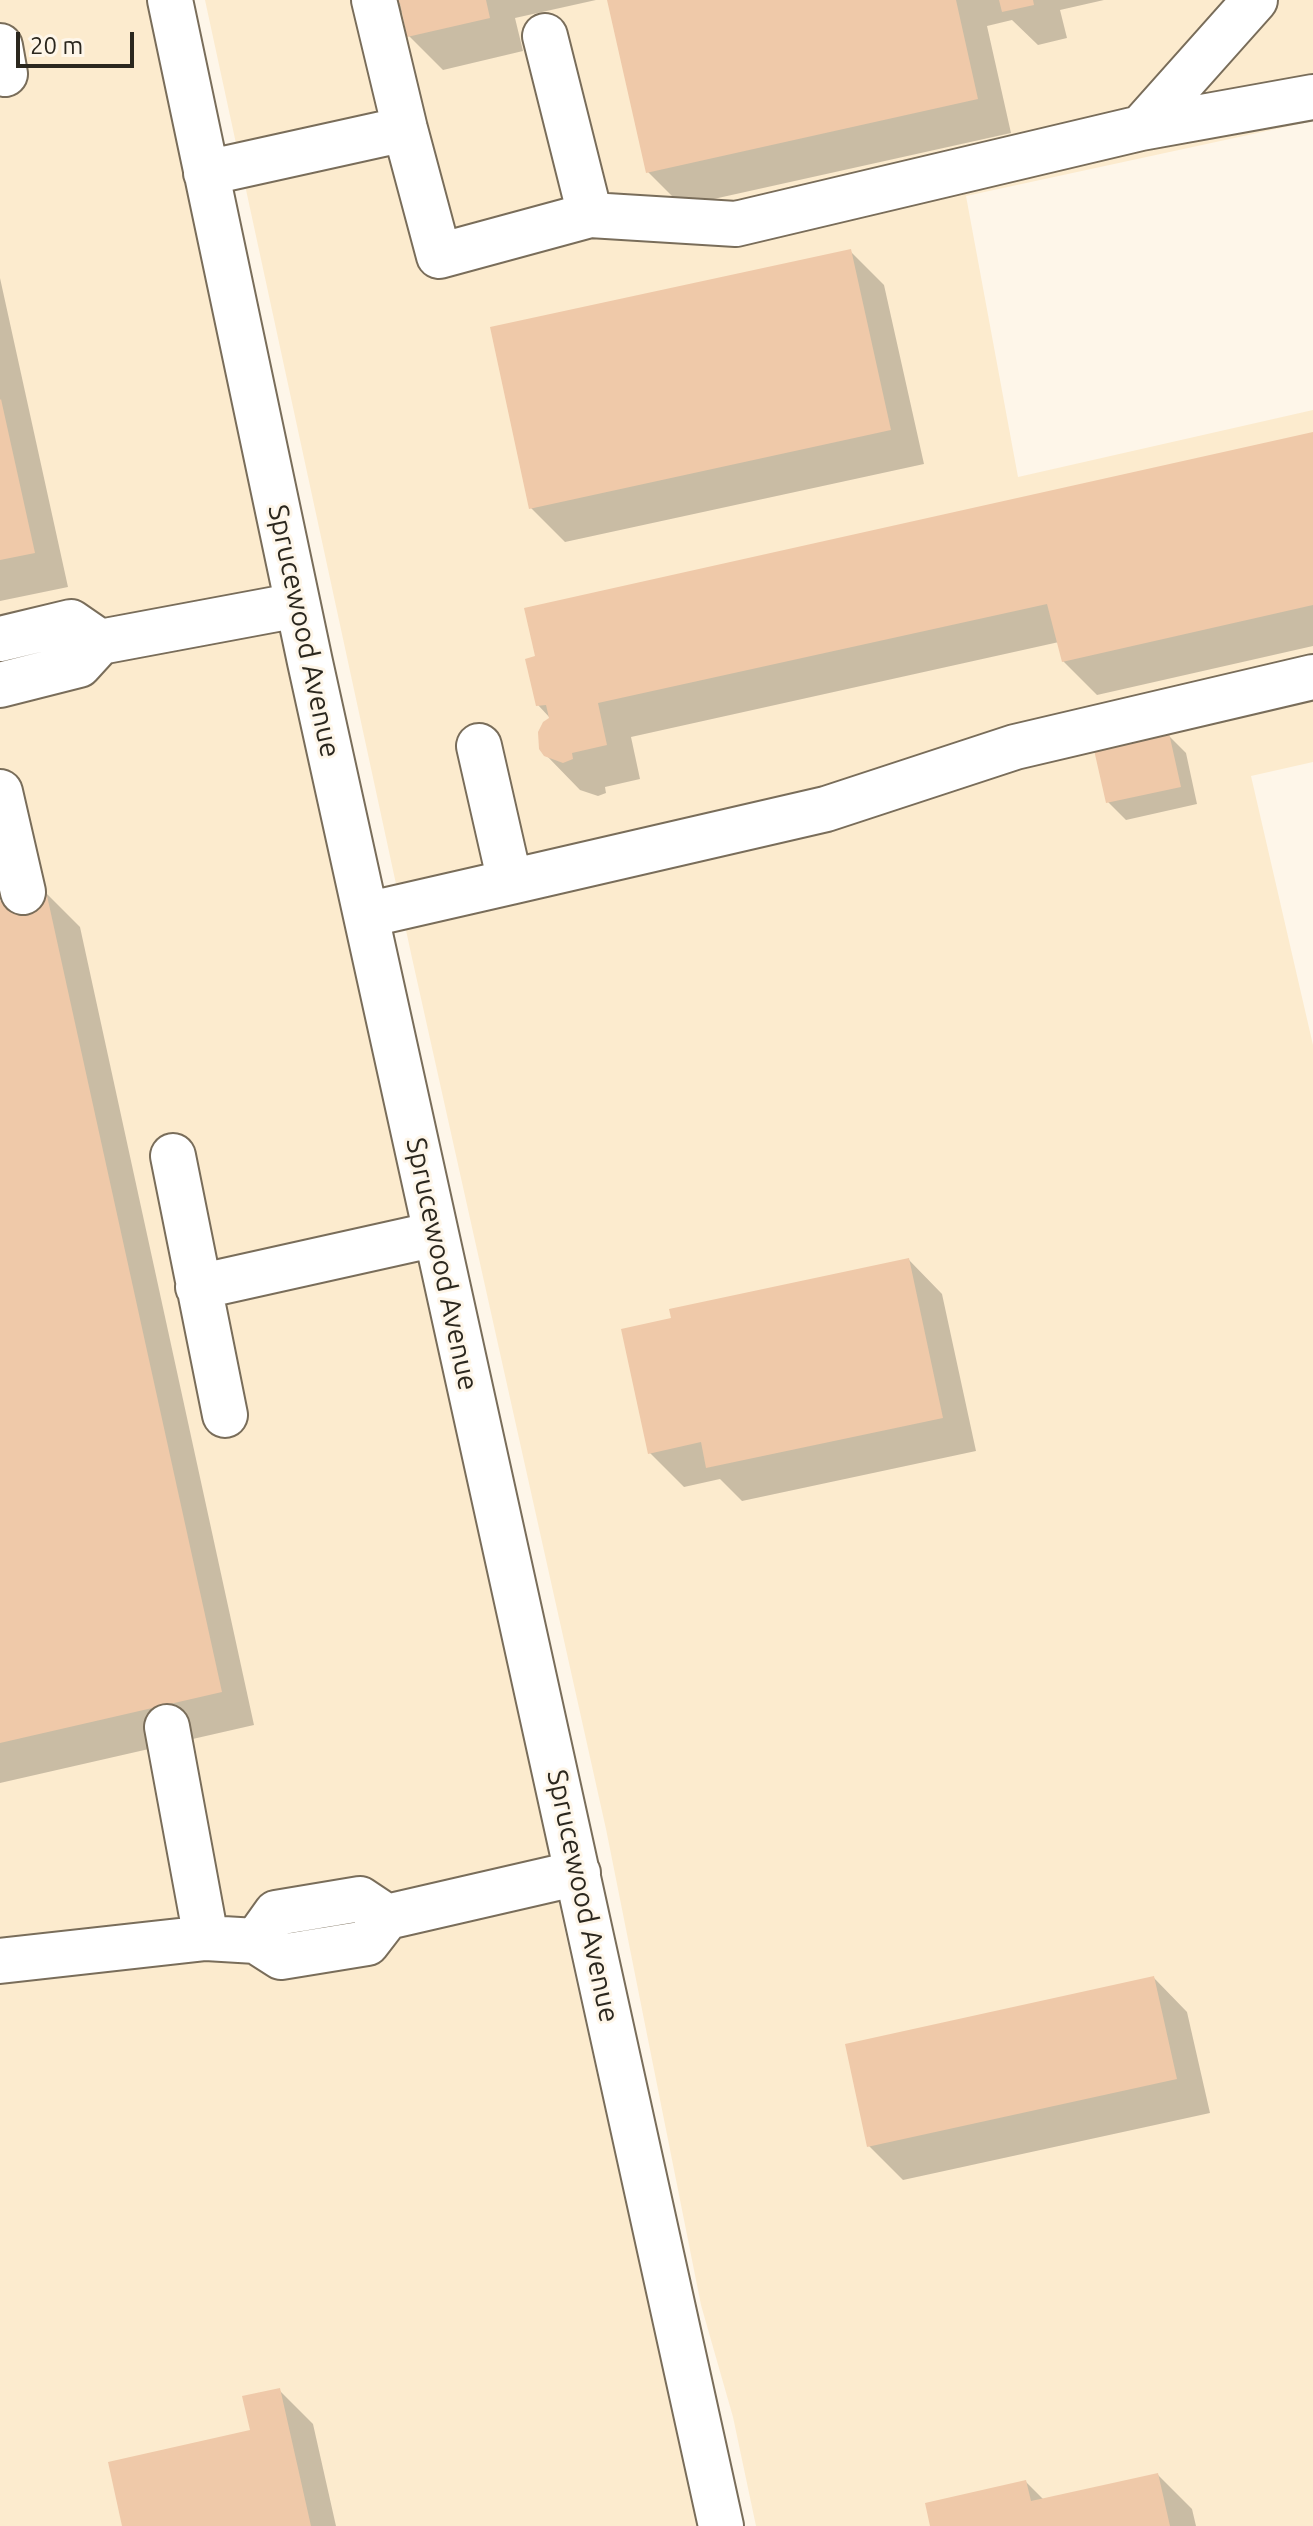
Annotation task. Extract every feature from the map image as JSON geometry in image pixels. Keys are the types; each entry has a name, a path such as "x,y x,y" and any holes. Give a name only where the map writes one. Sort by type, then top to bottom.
{"street":[{"path":"374,0 439,256 590,215 736,224 1141,128 1313,97"},
{"path":"1141,128 1255,0"},
{"name":"Sprucewood Avenue","path":"181,2 206,173 298,605 721,2526"},
{"path":"545,36 590,215"},
{"path":"206,173 405,129"},
{"path":"0,685 79,665 100,642 298,605"},
{"path":"0,639 71,622 100,642"},
{"path":"366,915 826,809 1015,747 1313,677"},
{"path":"479,746 510,882"},
{"path":"0,792 23,892"},
{"path":"173,1156 225,1415"},
{"path":"198,1287 436,1234"},
{"path":"167,1727 206,1938"},
{"path":"0,1961 206,1938 256,1941 276,1913 360,1899 387,1917 578,1873"}],"shaded area":[{"path":"0,0 148,0 268,520 564,1927 698,2526 0,2526"},
{"path":"205,0 1313,0 1313,121 966,196 1018,477 1313,410 1313,762 1251,776 1313,1045 1313,2526 756,2526 733,2417 701,2305 606,1829 412,958"}],"building":[{"path":"390,0 486,0 490,18 407,37 400,3 391,5"},
{"path":"607,0 956,0 978,99 646,173"},
{"path":"999,0 1033,0 1034,5 1002,12"},
{"path":"851,249 891,430 529,509 490,327"},
{"path":"0,400 35,553 0,560"},
{"path":"1313,432 1313,605 1062,662 1047,604 598,703 607,745 572,753 573,759 563,763 544,756 539,749 538,732 549,718 546,705 536,706 525,659 535,656 524,608"},
{"path":"1169,733 1181,787 1106,803 1094,750"},
{"path":"46,891 222,1692 0,1743 0,901"},
{"path":"909,1258 943,1418 706,1468 701,1442 648,1454 621,1329 671,1318 669,1309"},
{"path":"1154,1976 1177,2079 867,2147 845,2044"},
{"path":"280,2388 311,2526 122,2526 108,2462 250,2430 242,2396"},
{"path":"1158,2473 1170,2526 930,2526 925,2503 1026,2480 1031,2501"}]}
